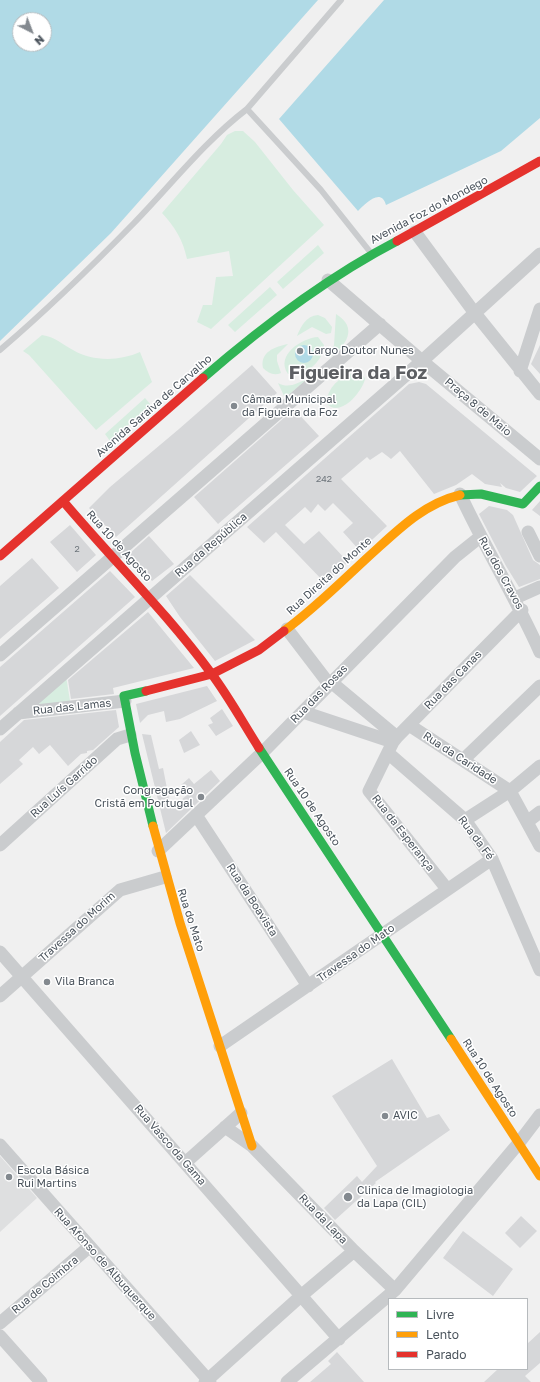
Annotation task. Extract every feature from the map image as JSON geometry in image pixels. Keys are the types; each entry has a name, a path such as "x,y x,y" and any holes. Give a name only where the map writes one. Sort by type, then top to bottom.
{"street":[{"name":"Avenida Foz do Mondego","path":"328,280 540,161"},
{"path":"415,232 474,312 540,394"},
{"path":"422,361 474,312 540,254"},
{"name":"Praça 8 de Maio","path":"328,280 422,361 540,459"},
{"name":"Avenida Saraiva de Carvalho","path":"0,556 208,374 292,305 328,280"},
{"path":"520,371 536,337 540,309"},
{"path":"0,655 380,324"},
{"name":"Rua da República","path":"0,729 422,361"},
{"path":"460,494 495,496 523,504 540,486"},
{"name":"Rua dos Cravos","path":"460,494 480,537 522,610 540,652"},
{"name":"Rua Direita do Monte","path":"212,674 259,650 306,615 411,518 430,507 460,494"},
{"name":"Rua 10 de Agosto","path":"63,501 112,558 150,597 212,674 262,753 383,934 540,1176"},
{"path":"528,532 540,556"},
{"name":"Rua das Rosas","path":"158,851 262,753 455,557 480,537"},
{"path":"515,598 540,588"},
{"name":"Rua das Canas","path":"393,744 409,725 522,610"},
{"name":"Rua da Fé","path":"287,629 330,683 393,744 465,820 492,859 540,970"},
{"name":"Rua das Lamas","path":"18,713 125,699 212,674"},
{"path":"463,760 540,686"},
{"name":"Rua do Mato","path":"125,699 130,735 165,877 252,1146"},
{"path":"303,712 393,744"},
{"name":"Rua da Caridade","path":"409,725 510,791"},
{"name":"Rua Luís Garrido","path":"0,845 117,739 130,735"},
{"name":"Rua da Esperança","path":"393,744 369,791 447,889"},
{"path":"465,820 510,791 540,766"},
{"path":"510,791 540,846"},
{"path":"527,822 540,812"},
{"name":"Rua da Boavista","path":"196,815 308,986"},
{"name":"Travessa do Mato","path":"220,1046 492,859"},
{"name":"Travessa do Morim","path":"0,996 120,890 165,877"},
{"name":"Rua Vasco da Gama","path":"0,952 339,1339"},
{"path":"185,1163 241,1113"},
{"path":"287,1382 395,1290 518,1144 540,1115"},
{"name":"Rua da Lapa","path":"226,1127 252,1146 354,1251 395,1290"},
{"name":"Rua Afonso de Albuquerque","path":"0,1145 208,1381"},
{"name":"Rua de Coimbra","path":"0,1323 89,1247"},
{"path":"208,1381 302,1295 354,1251"},
{"path":"0,1336 41,1382"}],"lane":[{"path":"0,350 43,314 134,223 223,127 247,109 341,0"},
{"path":"247,109 321,190 372,254"}],"shaded area":[{"name":"Escola Básica Rui Martins","path":"0,1156 37,1198 0,1232"}],"green space":[{"path":"235,131 243,131 255,142 293,190 324,225 211,329 197,322 203,305 212,305 216,277 233,276 229,251 187,259 178,234 162,213 227,135"},
{"path":"318,245 324,253 283,289 277,282"},
{"path":"270,287 277,295 235,332 228,325"},
{"path":"336,314 343,319 347,325 348,337 340,348 329,358 334,345"},
{"path":"318,315 325,318 332,327 331,333 326,334 312,327 297,336 302,325 307,319"},
{"path":"42,335 55,339 73,350 89,357 106,359 124,357 140,352 152,382 96,430 29,355 23,351"},
{"path":"318,337 324,345 323,351 317,362 307,371 288,374 285,367 285,360 292,349 298,344"},
{"path":"288,344 277,355 277,361 281,373 271,374 263,368 264,358 269,351"},
{"path":"354,373 362,373 365,379 355,397 344,406 338,408 332,407 326,403 329,392 335,384 344,377"},
{"path":"307,379 291,393 284,396 278,383 282,385 289,385 296,384"},
{"path":"145,398 151,405 110,441 105,434"},
{"path":"66,676 71,707 18,713"}],"water":[{"path":"0,0 318,0 111,233 0,341"},
{"path":"384,0 540,0 540,118 501,151 386,205 384,200 377,197 369,201 358,211 279,119"},
{"path":"304,345 310,348 313,354 310,360 304,363 298,360 295,354 298,348"}],"building":[{"path":"540,345 540,374 531,364"},
{"path":"252,365 277,393 116,537 89,508 110,487"},
{"path":"419,382 426,384 537,476 520,492 506,488 500,483 502,487 485,484 472,474 456,485 434,494 400,451 391,459 382,452 370,460 367,457 341,479 387,526 360,551 343,532 353,523 333,503 325,511 318,504 311,513 305,507 285,525 304,544 319,531 348,562 325,583 276,532 264,543 247,527 409,384"},
{"path":"294,409 319,436 218,524 194,497"},
{"path":"540,501 540,516 532,510"},
{"path":"489,506 507,510 513,515 533,560 540,565 540,579 519,587 506,566 479,514"},
{"path":"70,525 96,555 77,572 50,542"},
{"path":"149,536 174,564 152,581 129,554"},
{"path":"32,558 59,588 0,639 0,586"},
{"path":"110,571 135,597 0,716 0,667"},
{"path":"190,575 255,640 215,661 180,617 166,596"},
{"path":"148,612 194,668 113,688 114,694 71,699 68,680"},
{"path":"207,686 217,701 180,719 166,722 164,711 148,715 140,723 136,704"},
{"path":"222,709 233,726 216,736 208,725 213,723 210,718"},
{"path":"116,710 119,727 93,750 81,754 68,766 50,745 39,754 33,747 19,760 23,764 0,784 0,742 24,720"},
{"path":"191,731 200,745 184,753 179,740"},
{"path":"142,734 151,735 159,769 163,768 171,809 188,794 181,785 189,778 194,784 211,770 220,781 166,833"},
{"name":"AVIC","path":"392,1059 427,1118 439,1114 450,1130 375,1182 376,1183 335,1220 324,1208 357,1176 362,1182 377,1166 332,1096"},
{"path":"521,1216 537,1231 520,1248 505,1233"},
{"path":"463,1231 513,1269 493,1296 443,1258"},
{"path":"540,1332 540,1363 525,1376 531,1382 484,1382 497,1370 528,1370 528,1343"},
{"path":"337,1352 364,1382 310,1382 331,1364 328,1361"}],"traffic: fast":[{"path":"203,378 272,322 320,287 371,255 397,241"},
{"path":"460,495 481,494 523,504 540,486"},
{"path":"146,691 124,696 135,753 153,826"},
{"path":"259,748 451,1039"}],"traffic: slow":[{"path":"284,631 316,605 410,520 433,505 460,495"},
{"path":"153,826 180,923 252,1146"},
{"path":"451,1039 540,1176"}],"traffic: jam":[{"path":"397,241 540,161"},
{"path":"0,556 203,378"},
{"path":"63,501 194,650 224,691 259,748"},
{"path":"146,691 212,674 259,650 284,631"}],"place":[{"name":"Largo Doutor Nunes","path":"300,351"},
{"name":"Câmara Municipal da Figueira da Foz","path":"234,406"},
{"name":"Congregação Cristã em Portugal","path":"201,797"},
{"name":"Vila Branca","path":"47,982"},
{"name":"AVIC","path":"385,1116"},
{"name":"Escola Básica Rui Martins","path":"9,1177"},
{"name":"Clinica de Imagiologia da Lapa (CIL)","path":"348,1197"}],"district":[{"name":"Figueira da Foz","path":"358,373"}]}
